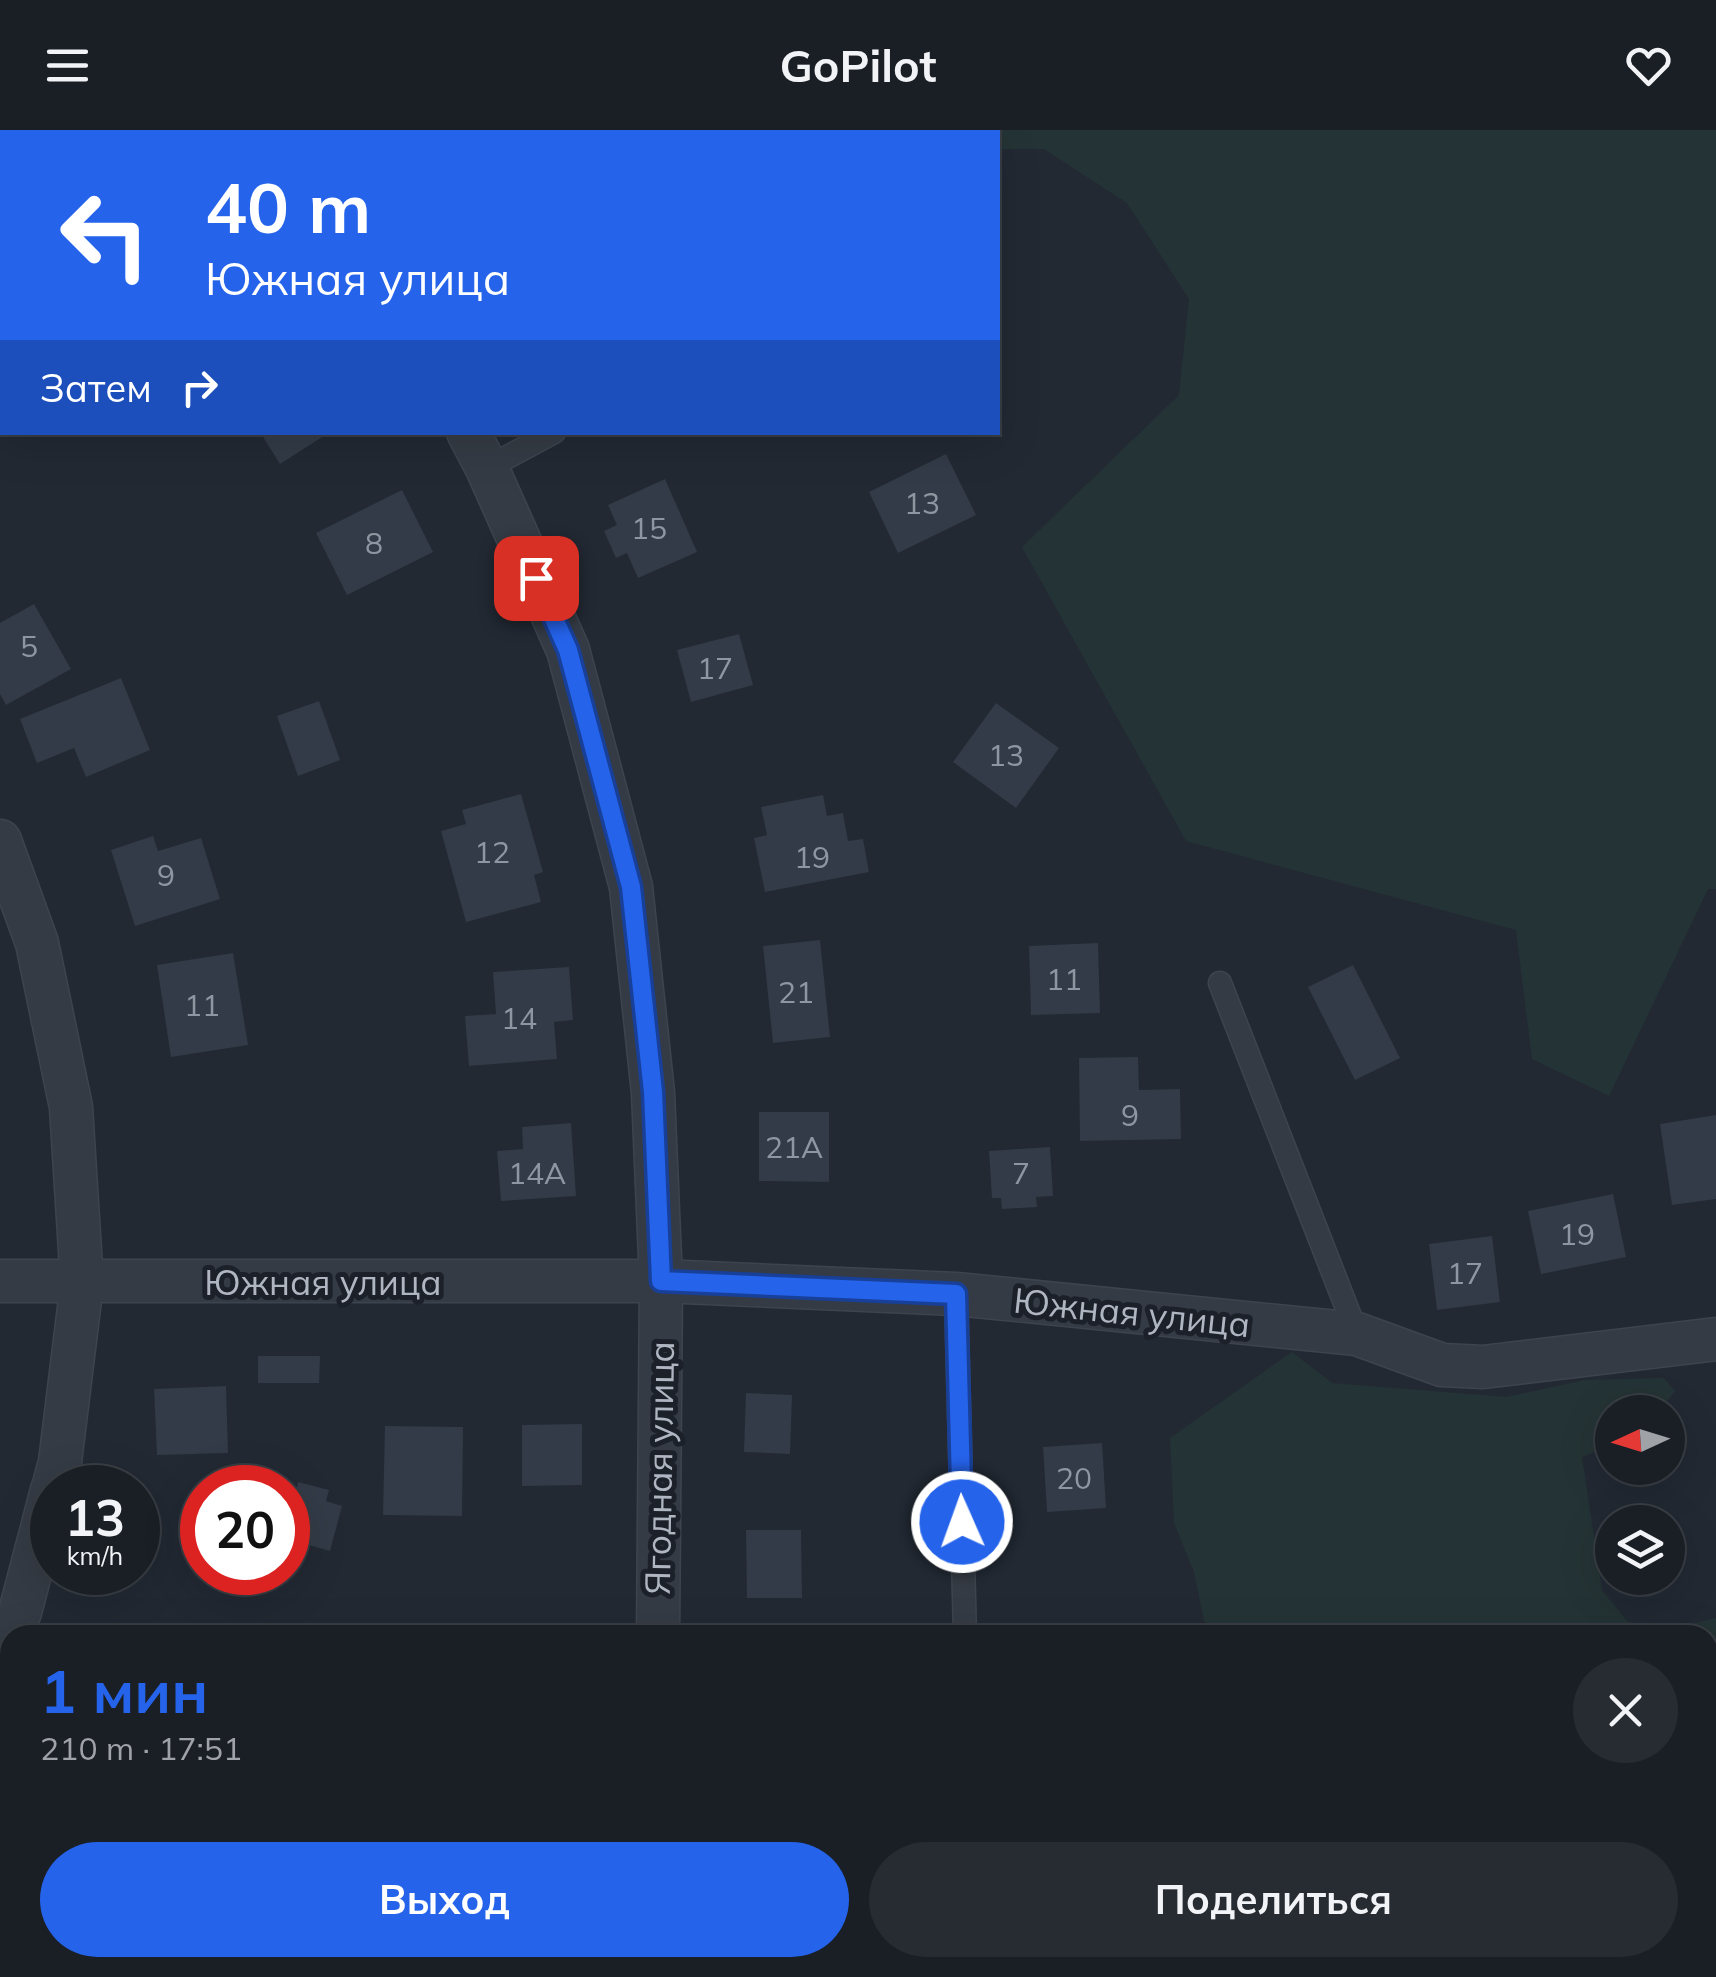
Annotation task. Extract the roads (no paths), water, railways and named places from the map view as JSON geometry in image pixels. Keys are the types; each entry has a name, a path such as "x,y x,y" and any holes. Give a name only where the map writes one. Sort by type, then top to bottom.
{"street":[{"name":"Ягодная улица","path":"477,450 568,650 631,887 653,1092 661,1281 658,1625"},
{"path":"0,841 37,942 71,1107 82,1282 59,1465"},
{"name":"Южная улица","path":"0,1281 661,1281 956,1294 1358,1334 1442,1365 1482,1367 1716,1339"},
{"path":"14,1625 30,1575"}],"lane":[{"path":"477,450 541,435"},
{"path":"1220,983 1358,1334"},
{"path":"956,1294 965,1625"}]}
